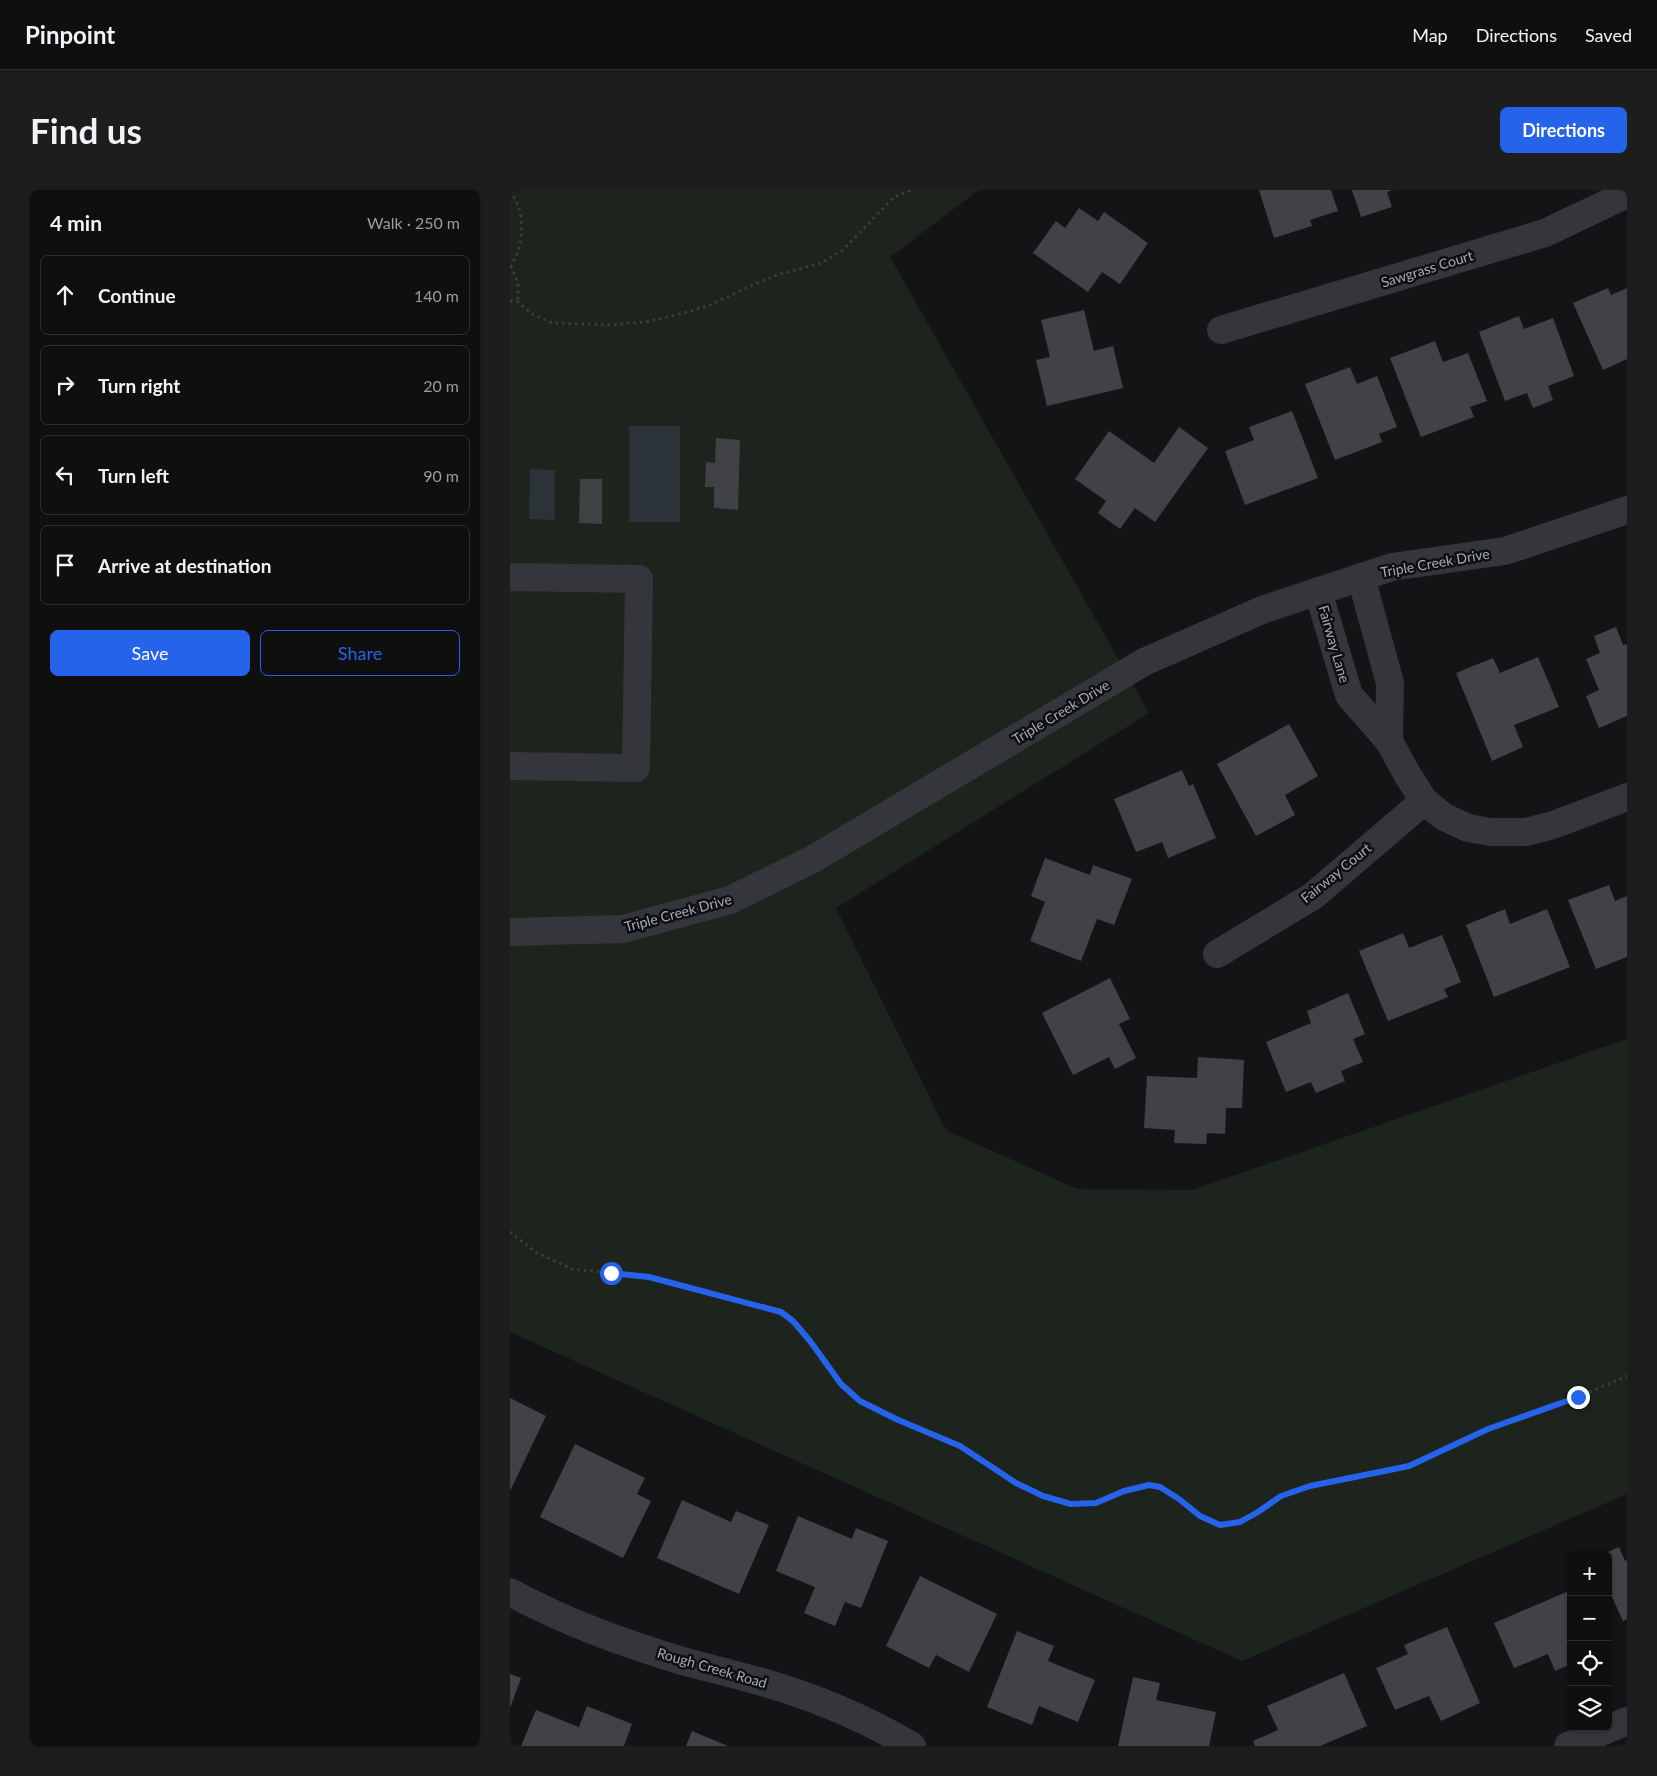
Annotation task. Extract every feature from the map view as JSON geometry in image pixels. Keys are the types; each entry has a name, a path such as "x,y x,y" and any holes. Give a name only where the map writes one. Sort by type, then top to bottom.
{"street":[{"name":"Sawgrass Court","path":"1221,330 1545,234 1627,194"},
{"name":"Triple Creek Drive","path":"510,932 623,929 730,900 813,859 1144,662 1262,610 1392,567 1505,551 1627,510"},
{"path":"510,577 639,579 636,768 510,766"},
{"name":"Fairway Lane","path":"1361,577 1390,683 1389,741"},
{"name":"Fairway Lane","path":"1318,591 1349,696 1389,741 1424,801 1444,817 1468,828 1490,832 1526,832 1553,825 1627,797"},
{"name":"Fairway Court","path":"1217,954 1313,896 1424,801"},
{"name":"Rough Creek Road","path":"510,1592 588,1629 679,1660 787,1689 818,1700 844,1711 912,1746"},
{"path":"1568,1746 1627,1721"}],"path":[{"path":"510,301 518,302 532,314 552,323 610,325 645,322 708,306 780,274 821,263 844,250 894,197 911,190"},
{"path":"510,191 520,212 522,230 518,251 511,266 518,283 518,302"},
{"path":"510,1232 537,1253 573,1269 649,1277 781,1312 793,1321 841,1384 860,1401 896,1419 960,1446 1016,1483 1043,1496 1071,1504 1096,1503 1124,1491 1149,1485 1160,1487 1200,1516 1220,1525 1240,1522 1281,1496 1310,1486 1409,1466 1488,1429 1578,1397 1627,1376"}],"shaded area":[{"path":"510,190 979,190 890,257 1149,713 836,908 946,1130 1077,1189 1192,1190 1627,1039 1627,1494 1242,1661 510,1332"},
{"path":"629,426 680,426 680,522 629,522"},
{"path":"530,469 555,470 555,520 529,519"}],"building":[{"path":"1259,190 1331,190 1338,211 1310,220 1312,226 1274,238"},
{"path":"1352,190 1393,190 1387,192 1392,207 1361,217"},
{"path":"1079,208 1098,221 1104,212 1148,243 1120,284 1102,272 1088,292 1033,253 1056,221 1065,228"},
{"path":"1608,288 1611,295 1627,288 1627,359 1603,370 1573,303"},
{"path":"1084,310 1094,351 1113,346 1123,388 1047,406 1036,360 1050,357 1041,320"},
{"path":"1519,316 1524,329 1553,318 1574,376 1548,386 1553,400 1533,408 1527,393 1505,401 1479,332"},
{"path":"1435,341 1443,362 1468,353 1487,401 1470,407 1474,417 1421,437 1390,358"},
{"path":"1350,367 1357,384 1377,376 1397,427 1379,434 1382,442 1335,460 1305,384"},
{"path":"1292,411 1318,478 1245,505 1225,451 1254,440 1249,427"},
{"path":"1179,427 1208,448 1155,522 1135,508 1120,529 1098,513 1106,501 1075,479 1109,431 1154,463"},
{"path":"716,438 740,440 738,510 714,508 714,487 705,487 706,462 715,463"},
{"path":"580,479 602,479 602,524 579,523"},
{"path":"1616,627 1623,645 1627,644 1627,716 1599,728 1586,696 1599,690 1586,659 1600,653 1594,636"},
{"path":"1538,657 1559,707 1514,725 1523,747 1492,761 1456,673 1493,658 1500,673"},
{"path":"1289,724 1318,776 1285,795 1295,815 1256,836 1217,764"},
{"path":"1182,770 1189,786 1193,784 1216,838 1168,858 1162,842 1136,852 1114,799"},
{"path":"1045,858 1090,875 1093,865 1132,879 1114,925 1097,919 1081,961 1030,941 1045,902 1031,896"},
{"path":"1609,885 1615,901 1627,896 1627,957 1596,969 1568,900"},
{"path":"1505,909 1510,924 1547,909 1570,967 1494,997 1466,925"},
{"path":"1403,933 1409,948 1442,935 1461,982 1444,989 1448,997 1388,1021 1359,951"},
{"path":"1110,978 1130,1019 1119,1024 1136,1058 1115,1069 1109,1057 1073,1075 1042,1013"},
{"path":"1348,993 1365,1034 1353,1039 1363,1062 1341,1071 1345,1081 1316,1093 1311,1082 1286,1092 1266,1042 1311,1023 1307,1011"},
{"path":"1198,1057 1244,1060 1242,1108 1226,1108 1225,1134 1207,1133 1206,1144 1174,1143 1175,1130 1144,1128 1147,1076 1197,1078"},
{"path":"510,1398 546,1416 510,1491"},
{"path":"575,1444 645,1478 637,1494 651,1501 623,1558 540,1517"},
{"path":"682,1500 731,1522 736,1511 769,1525 739,1594 657,1558"},
{"path":"798,1516 852,1539 856,1528 888,1541 861,1608 845,1602 835,1626 804,1613 815,1587 776,1571"},
{"path":"1619,1547 1625,1561 1627,1560 1627,1619 1623,1621 1612,1597 1612,1551 1610,1551"},
{"path":"920,1576 997,1614 969,1672 936,1655 929,1668 886,1646"},
{"path":"1567,1592 1567,1666 1555,1671 1548,1654 1514,1668 1494,1623"},
{"path":"1447,1627 1480,1703 1441,1721 1429,1696 1395,1710 1376,1668 1408,1654 1404,1645"},
{"path":"1017,1631 1054,1646 1048,1661 1095,1680 1078,1722 1039,1706 1032,1725 987,1707"},
{"path":"1344,1673 1367,1726 1320,1746 1255,1746 1253,1741 1278,1730 1267,1706"},
{"path":"510,1674 521,1678 510,1708"},
{"path":"1133,1677 1160,1683 1156,1700 1216,1712 1209,1746 1118,1746"},
{"path":"587,1706 632,1724 624,1746 521,1746 536,1710 579,1727"},
{"path":"692,1731 728,1746 686,1746"}],"route":[{"path":"611,1273 649,1277 781,1312 793,1321 841,1384 860,1401 896,1419 960,1446 1016,1483 1043,1496 1071,1504 1096,1503 1124,1491 1149,1485 1160,1487 1200,1516 1220,1525 1240,1522 1281,1496 1310,1486 1409,1466 1488,1429 1578,1397"}]}
